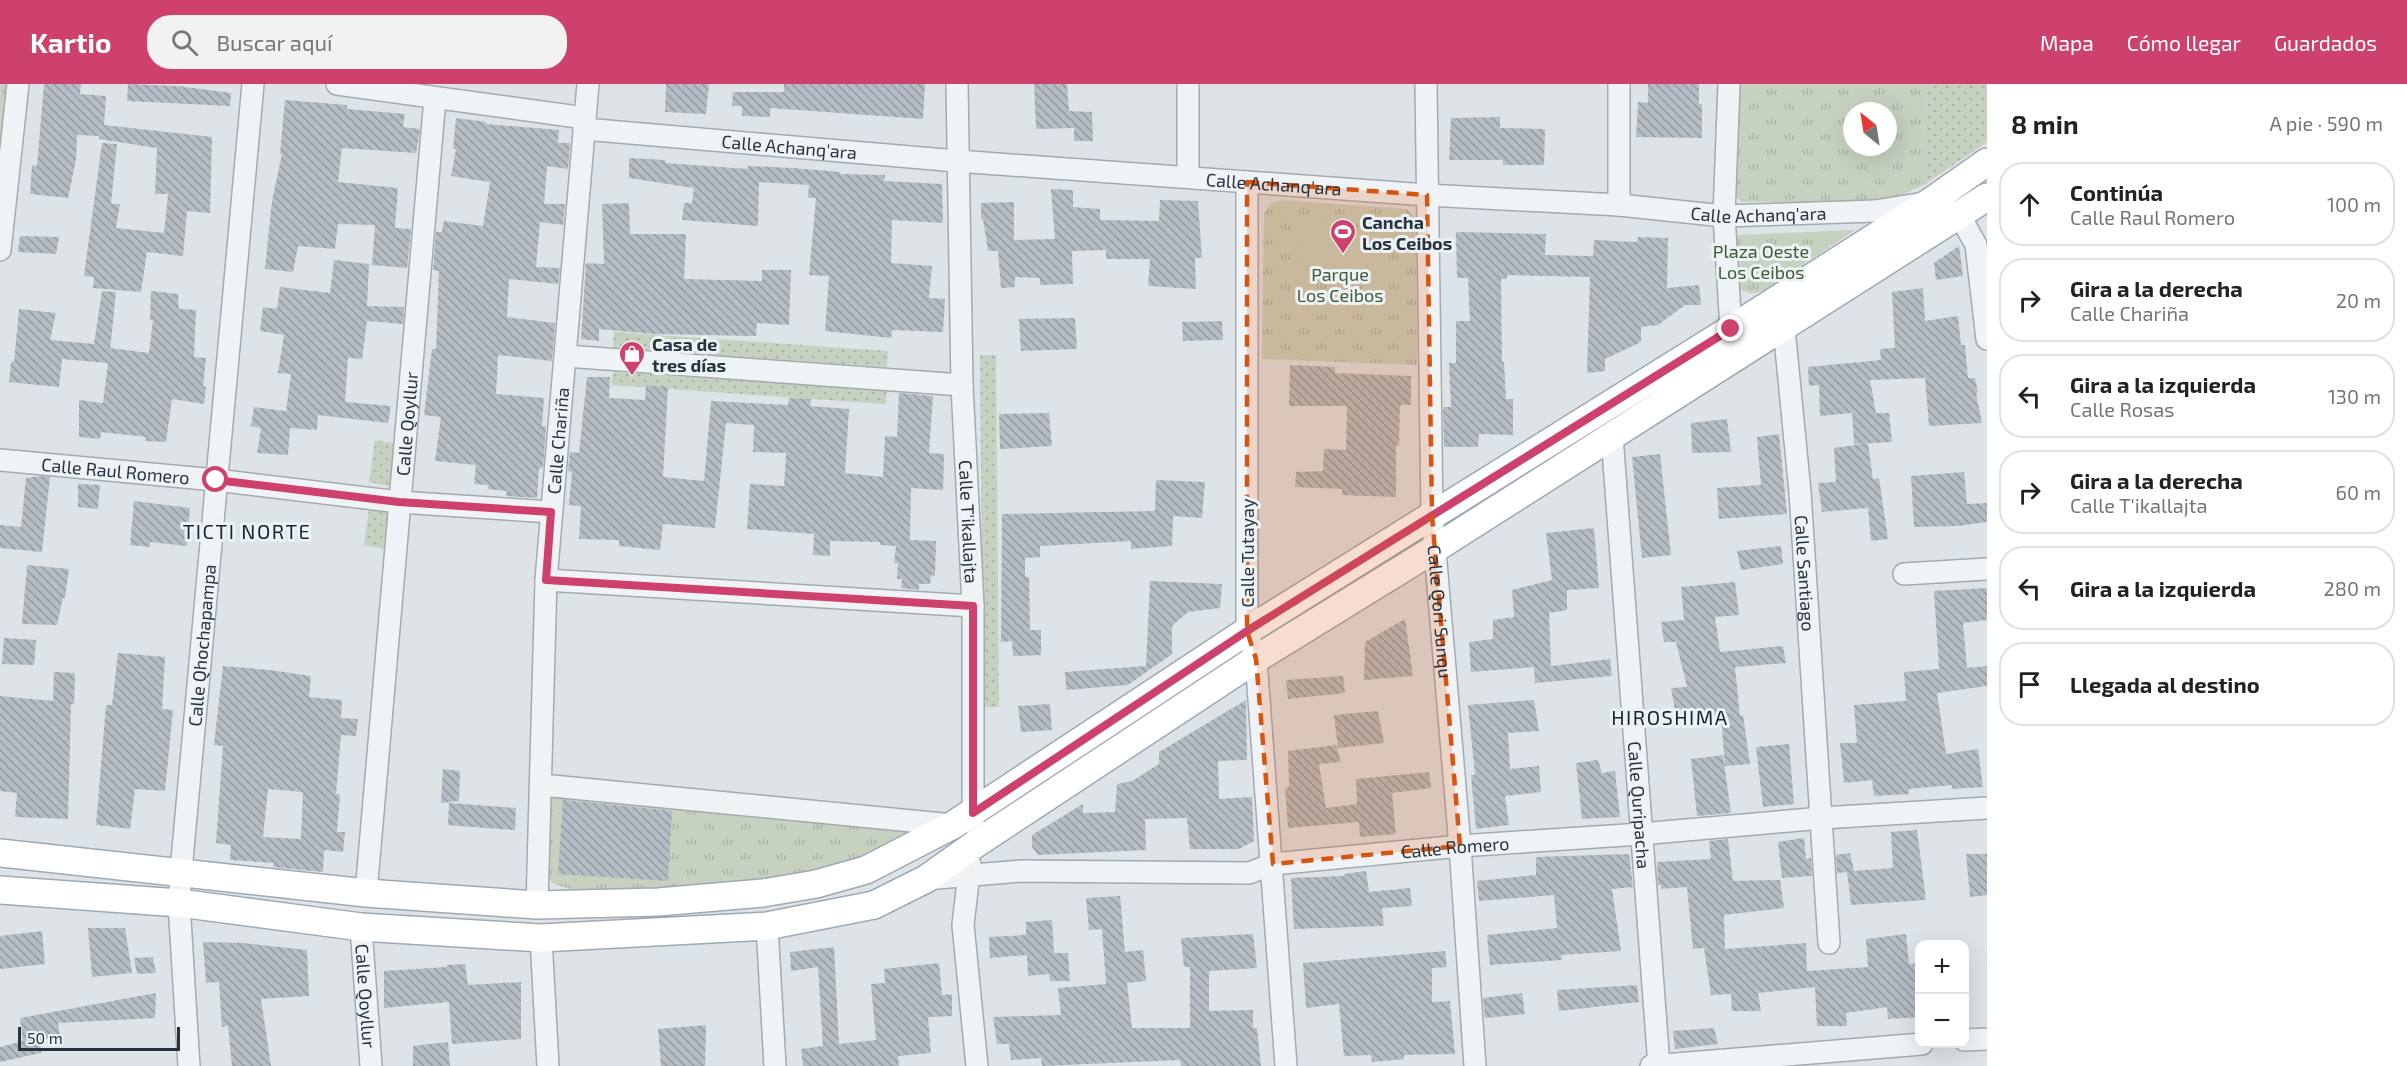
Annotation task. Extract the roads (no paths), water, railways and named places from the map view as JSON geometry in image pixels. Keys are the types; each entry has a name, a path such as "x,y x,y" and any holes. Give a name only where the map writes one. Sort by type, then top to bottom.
{"main road":[{"path":"0,853 366,893 537,905 658,902 763,893 816,884 866,870 963,819 1247,631 1731,329 1930,202 1987,162"},
{"path":"0,890 180,903 361,927 541,938 767,926 874,905 926,879 1256,659 1436,548 1987,197"}],"street":[{"path":"0,250 18,84"},
{"name":"Calle Qhochapampa","path":"189,1066 180,903 181,871 253,84"},
{"name":"Calle Achanq'ara","path":"337,84 585,123 957,161 1427,195 1619,205 1724,216 1875,211 1930,202"},
{"name":"Calle Chariña","path":"537,905 546,580 588,84"},
{"name":"Calle T'ikallajta","path":"957,84 962,385 973,606 963,819 974,845 967,876 963,925 977,1066"},
{"path":"1188,84 1188,176"},
{"name":"Calle Qori Sunqu","path":"1426,84 1432,515 1460,846 1475,1066"},
{"path":"1619,84 1619,205"},
{"path":"1729,84 1724,216 1731,329"},
{"name":"Calle Qoyllur","path":"366,893 435,98"},
{"name":"Calle Tutayay","path":"1247,182 1247,631 1256,659 1273,864 1286,1066"},
{"path":"1930,202 1960,216 1976,245 1987,339"},
{"name":"Calle Santiago","path":"1784,328 1800,492 1829,943"},
{"path":"566,357 962,385"},
{"name":"Calle Quripacha","path":"1612,436 1659,1066"},
{"name":"Calle Raul Romero","path":"0,460 216,480 399,502 551,512"},
{"path":"1904,574 1987,569"},
{"path":"546,580 973,606"},
{"path":"542,785 963,819"},
{"name":"Calle Romero","path":"926,879 1021,871 1248,873 1273,864 1460,846 1641,834 1822,818 1987,808"},
{"path":"767,926 776,1066"},
{"name":"Calle Qoyllur","path":"361,927 371,1066"},
{"path":"541,938 548,1066"},
{"path":"1969,1040 1987,1039"},
{"path":"1650,1066 1830,1058 1915,1045"}],"place":[{"name":"Cancha Los Ceibos","path":"1343,255"},
{"name":"Casa de tres días","path":"632,377"}],"district":[{"name":"TICTI NORTE","path":"247,531"},
{"name":"HIROSHIMA","path":"1670,717"}],"park label":[{"name":"Plaza Oeste Los Ceibos","path":"1761,261"},
{"name":"Parque Los Ceibos","path":"1340,284"}]}
